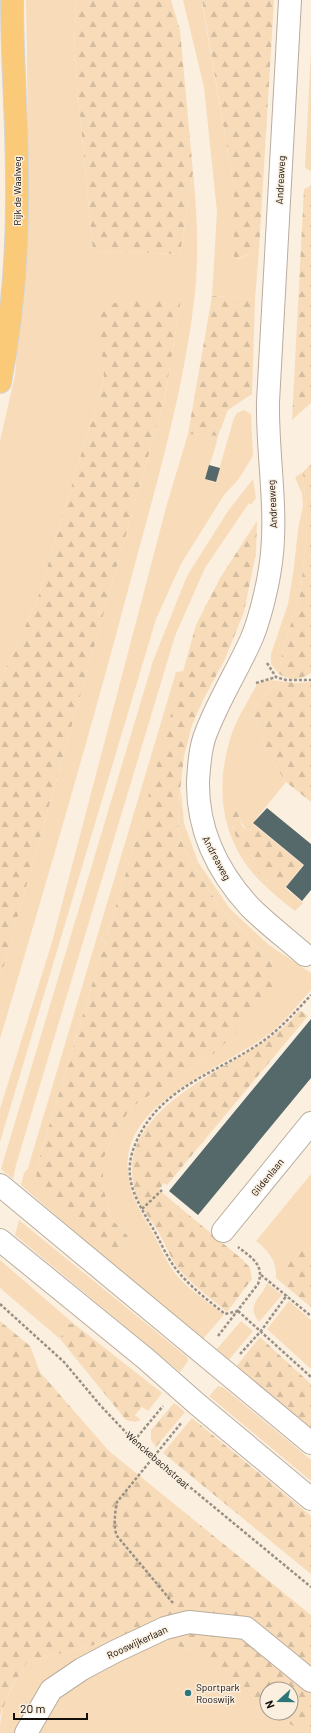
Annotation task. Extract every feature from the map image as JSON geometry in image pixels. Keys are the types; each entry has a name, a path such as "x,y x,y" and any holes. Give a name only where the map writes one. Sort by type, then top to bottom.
{"main road":[{"name":"Rijk de Waalweg","path":"0,382 6,344 16,248 17,179 12,0"}],"street":[{"name":"Andreaweg","path":"290,0 268,402 273,539 270,569 252,639 205,734 199,771 198,798 203,830 215,857 232,885 246,901 309,954"},
{"name":"Gildenlaan","path":"223,1231 311,1123"},
{"path":"0,1185 311,1443"},
{"path":"0,1240 146,1359 311,1499"},
{"name":"Rooswijkerlaan","path":"26,1733 51,1690 82,1669 114,1652 165,1628 189,1622 246,1628 311,1681"}],"path":[{"path":"252,639 276,677 300,681 307,679 311,675"},
{"path":"307,679 311,680"},
{"path":"262,1275 258,1284 238,1311 225,1314 194,1288 176,1269 136,1199 129,1171 132,1152 143,1126 152,1113 198,1078 266,1039 311,995"},
{"path":"142,1210 162,1190"},
{"path":"223,1231 257,1263 262,1275 311,1316"},
{"name":"Wenckebachstraat","path":"0,1304 64,1362 100,1405 134,1441 311,1587"},
{"path":"238,1311 311,1377"},
{"path":"154,1458 117,1502 115,1531 117,1536 189,1622"}],"green space":[{"path":"26,0 76,0 74,52 93,251 180,254 193,172 197,263 195,293 184,368 167,443 97,703 0,1039 0,979 165,397 181,299 99,307 104,378 38,598 0,682 0,441 15,375 29,204"},
{"path":"76,0 171,0 180,30 193,172 180,254 93,251 74,52"},
{"path":"183,0 202,0 234,188 234,259 238,259 259,250 255,299 212,296 217,212 204,87"},
{"path":"202,0 274,0 259,250 234,260 234,188"},
{"path":"311,50 311,171 305,168"},
{"path":"311,186 311,403 292,420 304,189"},
{"path":"212,296 255,299 252,394 228,410 218,436 188,434"},
{"path":"136,298 181,299 165,397 0,979 0,682 38,598 104,378 98,307"},
{"path":"244,410 251,414 253,456 238,480 224,495 181,564 156,619 0,1142 0,1109 52,942 167,504 188,434 218,436 205,479 215,483 234,418 237,413"},
{"path":"311,464 311,673 303,677 291,679 279,674 282,653 300,595 307,525 303,472"},
{"path":"303,472 307,525 306,546 300,595 282,653 279,674 271,664 271,654 288,604 298,529 303,506 302,494 295,477"},
{"path":"253,479 256,498 251,505 249,503 205,568 175,636 13,1179 1,1169 153,661 187,576 228,511"},
{"path":"257,521 256,553 244,612 225,659 202,702 192,725 184,756 178,810 179,832 185,851 218,905 273,963 276,976 275,989 266,1002 216,1052 133,1106 115,1130 103,1160 103,1186 111,1219 128,1236 116,1250 103,1249 41,1191 37,1183 36,1169 138,833 196,625 220,578"},
{"path":"184,671 138,833 36,1169 122,1243 128,1236 111,1219 103,1186 103,1160 115,1130 133,1106 216,1052 273,963 218,905 185,851 179,832 178,810 181,790 184,823 198,862 230,909 269,945 311,973 311,990 274,1030 259,1041 202,1074 175,1092 152,1111 136,1134 128,1160 132,1190 170,1266 181,1280 224,1315 202,1340 117,1269 21,1185 24,1173 28,1168 176,672"},
{"path":"269,680 281,681 272,687 252,712 267,753 286,782 247,830 240,819 235,798 232,827 249,860 267,881 278,882 303,903 295,911 264,885 247,865 236,848 224,812 222,792 223,773 226,753 234,727 257,684"},
{"path":"281,681 296,683 311,682 311,802 286,782 267,753 252,712 272,687"},
{"path":"236,798 242,826 247,830 252,823 303,865 285,888 279,884 266,880 261,876 241,846 231,822 231,800"},
{"path":"300,1010 308,1016 167,1185 164,1183 159,1190 243,1260 250,1268 252,1279 227,1312 194,1285 177,1267 158,1231 141,1206 133,1183 132,1165 135,1149 142,1134 165,1107 194,1085 263,1043 289,1022"},
{"path":"311,1174 311,1249 305,1249 289,1262 282,1283 276,1278 274,1262 271,1257 256,1241"},
{"path":"19,1220 187,1357 188,1361 180,1372 15,1235"},
{"path":"305,1249 311,1249 311,1307 282,1283 289,1263 295,1255"},
{"path":"0,1260 73,1323 67,1325 60,1339 0,1288"},
{"path":"267,1283 282,1295 259,1322 255,1316 254,1306"},
{"path":"289,1301 311,1320 311,1369 267,1329"},
{"path":"0,1321 30,1346 40,1372 109,1451 311,1615 311,1733 305,1733 285,1721 299,1721 299,1681 259,1681 259,1704 192,1651 140,1633 27,1662 10,1690 0,1716"},
{"path":"241,1321 253,1331 228,1361 216,1350"},
{"path":"73,1323 162,1393 148,1411 142,1407 135,1415 141,1420 135,1422 126,1420 60,1339 67,1325"},
{"path":"260,1337 311,1384 311,1431 235,1368"},
{"path":"218,1386 224,1388 311,1460 311,1481 209,1396"},
{"path":"174,1403 185,1412 156,1447 151,1440 151,1430"},
{"path":"192,1418 311,1516 311,1574 163,1453"},
{"path":"140,1633 192,1651 199,1656 226,1651 283,1681 259,1681 259,1721 299,1721 299,1690 311,1696 311,1733 0,1733 2,1713 12,1688 27,1662"}],"building":[{"path":"209,465 220,468 216,482 205,479"},
{"path":"267,808 311,844 311,890 302,901 286,887 304,865 253,823"},
{"path":"311,1019 311,1078 198,1215 169,1191"}],"place":[{"name":"Sportpark Rooswijk","path":"188,1693"}]}
